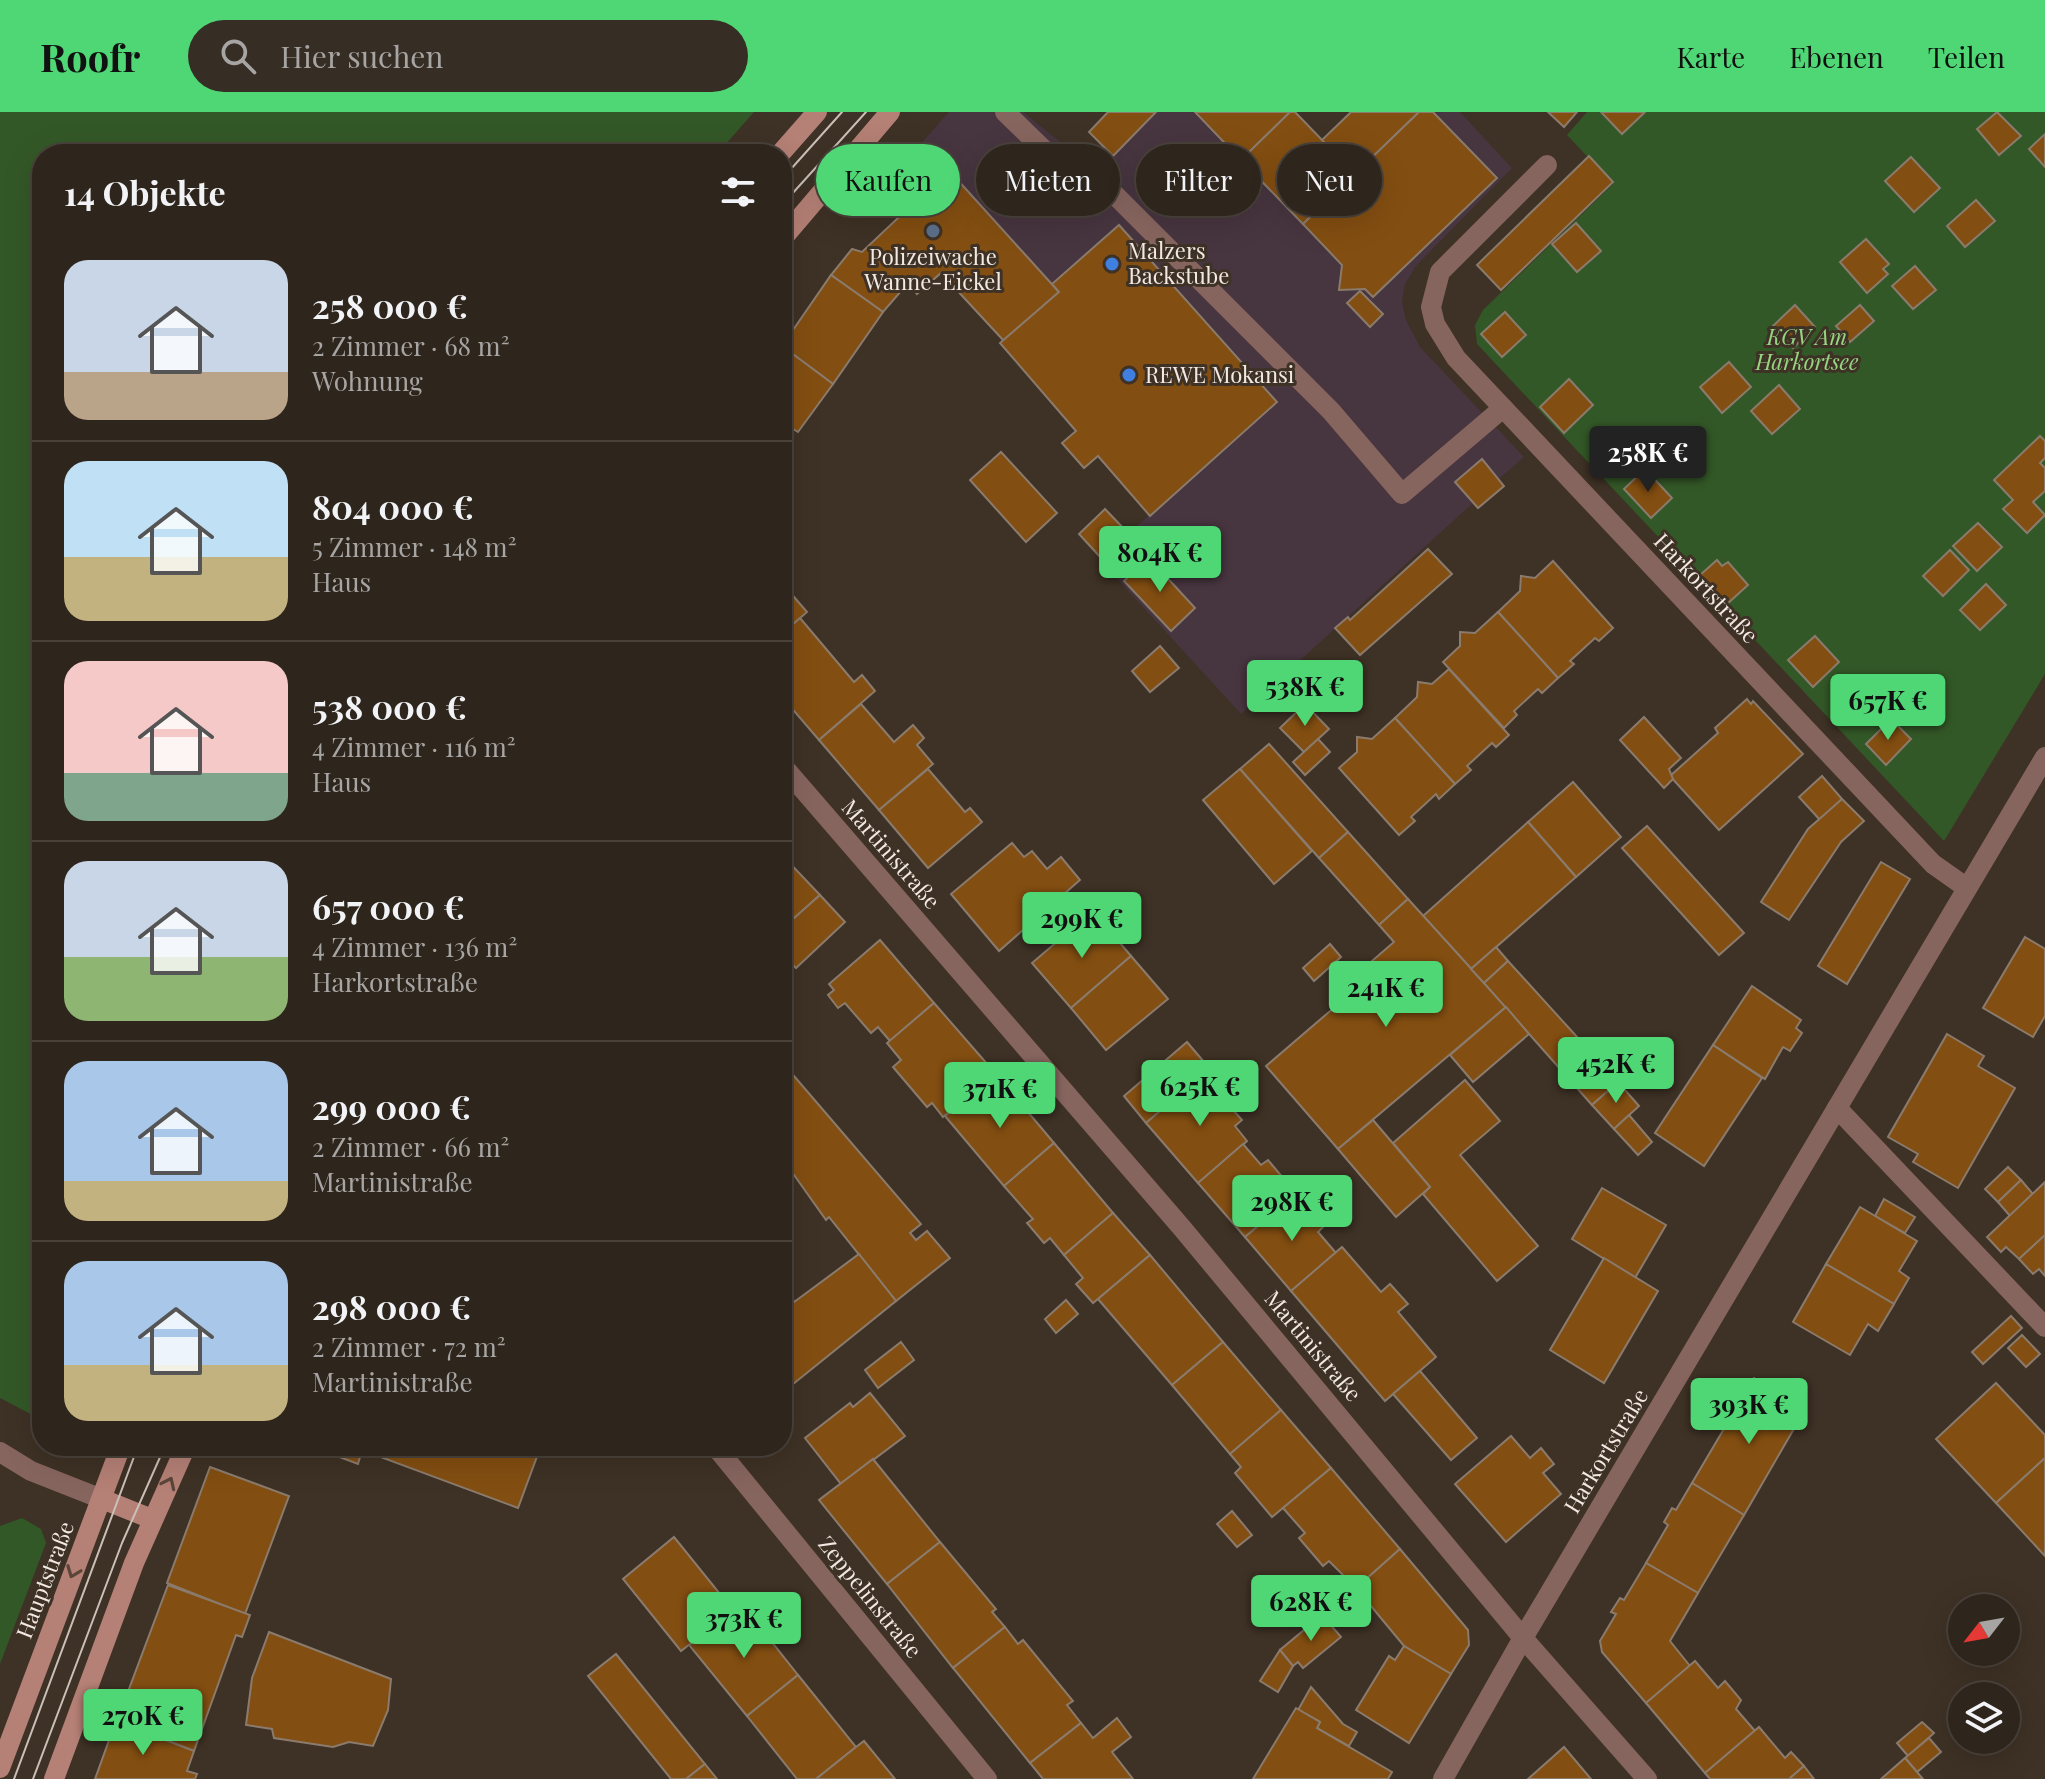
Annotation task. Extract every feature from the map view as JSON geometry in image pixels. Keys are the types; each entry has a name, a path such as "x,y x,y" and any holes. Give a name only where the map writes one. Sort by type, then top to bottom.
{"street":[{"path":"789,144 817,112"},
{"path":"792,227 890,112"},
{"path":"1005,112 1045,151 1103,183 1331,411 1402,494 1503,408"},
{"name":"Harkortstraße","path":"1547,165 1448,261 1433,288 1431,307 1435,324 1456,358 1933,864 1967,888"},
{"name":"Harkortstraße","path":"1443,1779 1523,1638 2045,757"},
{"name":"Martinistraße","path":"792,777 1182,1228 1523,1638 1647,1779"},
{"path":"1837,1108 2045,1327"},
{"path":"0,1452 31,1471 152,1519"},
{"name":"Hauptstraße","path":"0,1768 117,1456"},
{"path":"54,1779 152,1519 181,1456"},
{"name":"Zeppelinstraße","path":"723,1456 987,1779"}],"shaded area":[{"path":"949,112 1023,112 1063,144 976,144 976,200 960,182 960,144 926,144 923,141"},
{"path":"1156,112 1195,112 1226,144 1136,144 1136,216 1261,216 1261,180 1277,197 1277,216 1295,216 1303,224 1311,216 1382,216 1382,148 1419,112 1460,112 1512,168 1416,266 1405,284 1402,302 1406,320 1420,347 1524,457 1499,479 1482,459 1455,482 1473,503 1241,714 1100,560 1149,515 1098,457 1084,468 1062,443 1075,430 1000,343 1059,292 991,216 1120,216 1120,149"}],"green space":[{"path":"0,112 754,112 726,144 32,144 32,1415 0,1398"},
{"name":"KGV Am Harkortsee","path":"1587,112 2045,112 2045,674 1944,841 1477,344 1475,325 1483,310 1613,184 1567,135"},
{"path":"22,1518 41,1529 46,1543 0,1664 0,1526"}],"building":[{"path":"1108,112 1156,112 1120,149 1120,144 1101,144 1089,132"},
{"path":"1195,112 1290,112 1257,144 1226,144"},
{"path":"1290,112 1295,112 1326,144 1277,144 1277,197 1261,181 1261,144 1257,144"},
{"path":"1351,112 1419,112 1382,148 1382,144 1326,144 1322,140"},
{"path":"1419,112 1433,112 1497,178 1373,297 1365,289 1339,290 1342,265 1303,224 1311,216 1382,216 1382,148"},
{"path":"1548,112 1577,112 1564,127"},
{"path":"1601,112 1645,112 1622,134"},
{"path":"1997,112 2021,136 1999,155 1977,129"},
{"path":"2045,134 2045,167 2029,149"},
{"path":"1589,156 1613,182 1501,290 1477,265"},
{"path":"1911,157 1940,188 1914,212 1885,181"},
{"path":"960,183 976,200 976,216 990,216 1059,292 1004,341 941,273 917,294 908,283 883,312 831,275 852,249 862,252 898,218 896,216 960,216"},
{"path":"1976,200 1995,221 1965,247 1947,226"},
{"path":"1295,216 1311,216 1303,224"},
{"path":"1576,223 1601,251 1577,272 1552,244"},
{"path":"1119,225 1277,402 1150,516 1098,456 1084,468 1062,443 1076,431 1000,343 1059,292 1052,284"},
{"path":"1866,239 1889,264 1883,269 1888,274 1867,293 1840,262"},
{"path":"1915,266 1936,290 1913,309 1892,286"},
{"path":"831,275 883,312 833,384 792,353 792,332"},
{"path":"1360,291 1383,314 1370,327 1347,303"},
{"path":"1795,305 1815,327 1793,348 1773,326"},
{"path":"1860,305 1874,321 1850,342 1836,326"},
{"path":"1505,312 1526,335 1502,357 1481,334"},
{"path":"792,353 833,384 798,432 792,428"},
{"path":"1729,362 1751,387 1722,413 1700,387"},
{"path":"1569,379 1593,405 1564,433 1540,407"},
{"path":"1779,385 1800,409 1772,434 1751,411"},
{"path":"2040,436 2045,441 2045,458 2040,463 2045,468 2045,491 2033,502 2045,515 2027,533 2003,509 2013,500 1994,480"},
{"path":"1001,452 1057,513 1026,542 970,480"},
{"path":"1482,459 1504,486 1478,508 1455,482"},
{"path":"1645,469 1672,498 1651,518 1624,489"},
{"path":"1105,509 1129,534 1102,559 1079,534"},
{"path":"1978,523 2002,547 1977,571 1953,546"},
{"path":"1428,549 1452,574 1360,655 1335,628 1348,617 1350,620"},
{"path":"1950,550 1969,570 1943,596 1923,576"},
{"path":"1149,558 1195,608 1171,631 1124,581"},
{"path":"1717,560 1722,566 1728,562 1748,585 1726,605 1700,575"},
{"path":"1553,561 1613,628 1599,641 1595,638 1570,661 1574,664 1558,678 1498,612 1520,591 1521,576 1535,578"},
{"path":"1986,584 2006,605 1980,630 1960,610"},
{"path":"792,595 807,612 792,625"},
{"path":"1498,612 1558,678 1542,693 1538,689 1514,711 1517,715 1504,728 1443,662 1460,646 1460,632 1475,633"},
{"path":"800,618 854,682 862,675 875,691 819,740 792,709 792,625"},
{"path":"1815,636 1839,662 1813,687 1788,660"},
{"path":"1160,646 1179,668 1150,692 1132,671"},
{"path":"1449,669 1509,735 1496,747 1492,743 1467,766 1471,770 1455,784 1395,718 1417,697 1418,682 1432,684"},
{"path":"1747,699 1751,704 1753,701 1803,754 1719,830 1670,776 1718,733 1715,728"},
{"path":"861,704 894,742 913,725 924,738 917,745 933,764 879,810 819,740"},
{"path":"1305,704 1329,729 1304,752 1280,728"},
{"path":"1644,717 1681,758 1669,769 1673,779 1664,788 1620,740"},
{"path":"1395,718 1455,784 1439,799 1436,794 1411,817 1415,821 1399,835 1339,768 1357,752 1357,737 1372,739"},
{"path":"1891,719 1911,739 1886,765 1866,744"},
{"path":"1318,739 1330,752 1305,775 1293,762"},
{"path":"1269,744 1348,832 1319,858 1240,769"},
{"path":"928,769 965,812 970,808 982,822 928,868 879,810"},
{"path":"1240,769 1312,851 1274,884 1203,800"},
{"path":"1822,776 1842,799 1820,820 1799,797"},
{"path":"1573,782 1621,837 1576,877 1528,822"},
{"path":"1842,799 1864,821 1841,842 1789,920 1761,902 1808,829"},
{"path":"1528,822 1576,877 1471,969 1423,916"},
{"path":"1647,826 1744,933 1719,955 1622,848"},
{"path":"1348,832 1408,899 1379,925 1319,858"},
{"path":"1012,843 1024,857 1032,851 1047,869 1061,857 1080,880 999,951 951,894"},
{"path":"1881,862 1910,879 1847,984 1818,966"},
{"path":"792,866 820,895 792,920"},
{"path":"820,895 845,922 796,968 792,964 792,920"},
{"path":"1408,899 1506,1007 1338,1149 1266,1066 1357,988 1350,980 1394,942 1379,925"},
{"path":"1093,911 1131,956 1071,1008 1032,963"},
{"path":"2025,937 2045,949 2045,1016 2033,1037 1983,1008"},
{"path":"880,940 934,1003 890,1041 878,1027 871,1033 845,1003 838,1008 828,995 834,990 829,984"},
{"path":"1330,944 1341,957 1314,981 1303,968"},
{"path":"1496,947 1508,961 1484,983 1471,969"},
{"path":"1131,956 1168,999 1106,1050 1071,1008"},
{"path":"1508,961 1618,1082 1592,1105 1484,983"},
{"path":"1752,986 1801,1020 1796,1028 1802,1033 1790,1051 1783,1047 1765,1079 1713,1045"},
{"path":"934,1003 995,1073 943,1117 932,1103 927,1107 893,1067 901,1060 887,1043"},
{"path":"1506,1007 1529,1034 1473,1082 1450,1055"},
{"path":"1947,1034 1984,1056 1978,1066 2015,1088 1958,1188 1913,1162 1918,1154 1888,1137"},
{"path":"1187,1042 1210,1069 1146,1123 1124,1096"},
{"path":"1713,1045 1762,1078 1704,1166 1655,1133"},
{"path":"995,1073 1054,1143 1004,1186 945,1116"},
{"path":"792,1074 921,1224 910,1233 916,1240 927,1231 950,1258 896,1301 829,1217 826,1220 792,1172"},
{"path":"1202,1075 1215,1090 1221,1085 1239,1105 1233,1110 1242,1120 1235,1126 1247,1141 1198,1183 1146,1123"},
{"path":"1465,1080 1500,1121 1460,1155 1538,1246 1497,1281 1423,1194 1430,1187 1393,1143"},
{"path":"1618,1082 1639,1106 1614,1129 1592,1105"},
{"path":"1629,1115 1652,1142 1638,1155 1614,1129"},
{"path":"1373,1120 1430,1187 1396,1217 1338,1149"},
{"path":"1054,1143 1113,1213 1064,1255 1050,1238 1044,1243 1027,1223 1033,1219 1004,1186"},
{"path":"1243,1144 1261,1165 1268,1160 1289,1185 1283,1190 1290,1199 1245,1237 1198,1183"},
{"path":"2008,1167 2021,1180 1998,1202 1985,1189"},
{"path":"2021,1180 2033,1194 2010,1216 1998,1202"},
{"path":"2045,1182 2045,1235 2019,1259 2006,1247 2001,1252 1987,1237"},
{"path":"1602,1188 1666,1225 1635,1278 1572,1239"},
{"path":"1290,1199 1297,1207 1303,1201 1324,1226 1318,1232 1336,1253 1291,1291 1245,1237"},
{"path":"1884,1199 1915,1217 1905,1233 1875,1216"},
{"path":"1860,1207 1917,1241 1899,1271 1909,1278 1894,1304 1826,1264"},
{"path":"1113,1213 1150,1255 1093,1303 1076,1284 1083,1278 1064,1255"},
{"path":"2045,1235 2045,1276 2039,1269 2033,1274 2019,1259"},
{"path":"1342,1247 1381,1292 1390,1284 1408,1304 1398,1312 1436,1357 1385,1401 1291,1291"},
{"path":"859,1254 896,1301 792,1385 792,1304"},
{"path":"1150,1255 1223,1342 1172,1385 1098,1299"},
{"path":"1604,1258 1658,1291 1604,1383 1550,1350"},
{"path":"1826,1264 1894,1304 1878,1331 1868,1324 1850,1355 1793,1322"},
{"path":"1066,1300 1078,1314 1056,1333 1045,1319"},
{"path":"2011,1316 2022,1328 1983,1364 1972,1352"},
{"path":"2022,1335 2040,1354 2026,1367 2008,1348"},
{"path":"901,1342 914,1360 878,1388 865,1370"},
{"path":"1223,1342 1281,1410 1230,1454 1172,1385"},
{"path":"1420,1371 1477,1438 1451,1460 1393,1394"},
{"path":"1754,1378 1806,1408 1744,1515 1692,1483"},
{"path":"1996,1383 2045,1435 2045,1458 1996,1503 1936,1439"},
{"path":"870,1393 905,1436 841,1484 805,1438 850,1403 853,1407"},
{"path":"1281,1410 1331,1468 1272,1517 1235,1473 1241,1467 1230,1454"},
{"path":"1511,1436 1530,1458 1541,1448 1554,1464 1543,1473 1561,1494 1506,1542 1455,1484"},
{"path":"337,1456 360,1456 358,1464"},
{"path":"378,1456 537,1456 518,1508"},
{"path":"2045,1458 2045,1556 1996,1503"},
{"path":"873,1459 940,1542 887,1584 819,1500"},
{"path":"210,1467 289,1496 245,1614 167,1583"},
{"path":"1331,1468 1400,1549 1356,1588 1329,1561 1323,1566 1299,1538 1305,1533 1283,1508"},
{"path":"1692,1483 1744,1515 1698,1593 1646,1563 1668,1525 1664,1522 1672,1508 1676,1510"},
{"path":"1232,1511 1252,1535 1237,1547 1217,1524"},
{"path":"674,1537 733,1610 681,1651 623,1579"},
{"path":"940,1542 996,1609 992,1612 1005,1627 953,1668 887,1584"},
{"path":"1400,1549 1468,1630 1469,1645 1451,1674 1404,1646 1356,1588"},
{"path":"1646,1563 1698,1593 1670,1641 1690,1666 1646,1703 1602,1652 1600,1641 1616,1614 1611,1612 1620,1598 1624,1600"},
{"path":"168,1585 250,1615 242,1637 236,1635 194,1751 117,1721"},
{"path":"741,1603 798,1675 747,1716 689,1645"},
{"path":"1322,1615 1341,1637 1303,1668 1298,1662 1293,1666 1280,1650"},
{"path":"1005,1627 1018,1644 1023,1640 1073,1701 1067,1705 1081,1723 1030,1763 953,1668"},
{"path":"269,1632 391,1679 388,1710 373,1746 349,1742 333,1747 274,1738 272,1729 246,1725 252,1678"},
{"path":"1404,1646 1451,1674 1409,1743 1356,1710 1389,1656 1395,1660"},
{"path":"1280,1650 1293,1666 1278,1692 1260,1681"},
{"path":"616,1654 705,1764 686,1779 671,1779 588,1676"},
{"path":"1695,1661 1718,1688 1725,1681 1741,1700 1736,1709 1755,1731 1705,1773 1646,1703"},
{"path":"798,1675 856,1747 816,1779 797,1779 747,1716"},
{"path":"1311,1687 1343,1724 1357,1732 1349,1746 1317,1728 1320,1722 1298,1710"},
{"path":"1296,1708 1320,1722 1317,1728 1392,1772 1388,1779 1253,1779"},
{"path":"1117,1718 1131,1737 1112,1752 1133,1779 1043,1779 1030,1763 1081,1723 1093,1738"},
{"path":"116,1721 194,1751 187,1771 197,1774 195,1779 95,1779"},
{"path":"1922,1722 1934,1733 1908,1756 1897,1743"},
{"path":"1759,1727 1785,1758 1791,1752 1804,1766 1789,1779 1710,1779 1705,1773"},
{"path":"1929,1738 1941,1752 1917,1772 1905,1758"},
{"path":"864,1741 895,1779 816,1779 856,1747"},
{"path":"1564,1747 1591,1779 1528,1779"},
{"path":"1905,1758 1923,1779 1881,1779"},
{"path":"705,1764 717,1779 686,1779"},
{"path":"1804,1766 1814,1779 1789,1779"}],"tram line":[{"path":"792,168 842,112"},
{"path":"792,194 866,112"},
{"path":"14,1779 134,1456"},
{"path":"33,1779 122,1543 161,1456"}],"place":[{"name":"Polizeiwache Wanne-Eickel","path":"933,231"},
{"name":"Malzers Backstube","path":"1112,264"},
{"name":"REWE Mokansi","path":"1129,375"}]}
